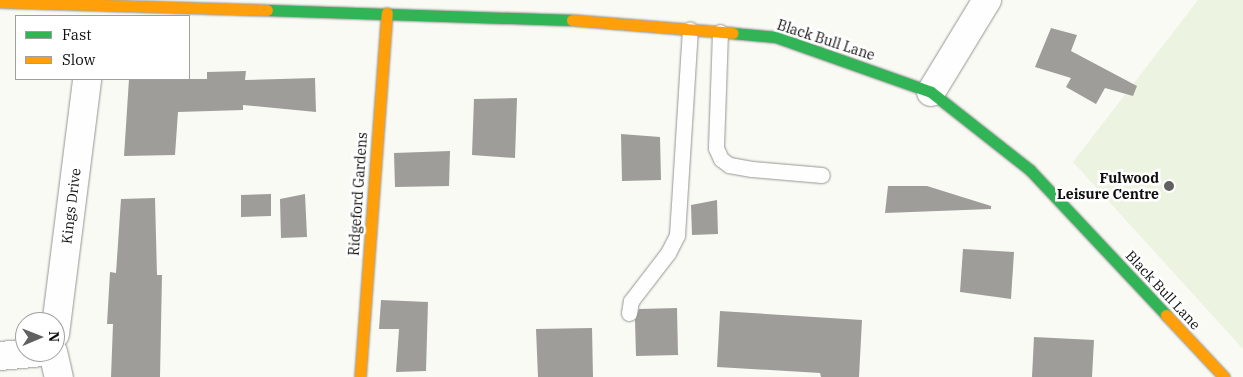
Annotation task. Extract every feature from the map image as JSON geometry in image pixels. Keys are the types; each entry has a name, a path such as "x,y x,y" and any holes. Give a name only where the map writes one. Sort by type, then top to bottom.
{"street":[{"path":"931,92 987,0"},
{"name":"Black Bull Lane","path":"0,2 96,8 387,13 598,22 776,37 931,92 1030,170 1224,377"},
{"name":"Ridgeford Gardens","path":"360,377 387,13"},
{"name":"Kings Drive","path":"58,312 87,80"},
{"path":"0,356 15,355"},
{"path":"55,362 59,377"}],"lane":[{"path":"629,313 631,301 668,253 677,235 690,30"},
{"path":"720,32 716,148 721,160 729,165 752,169 822,175"}],"green space":[{"name":"Fulwood Leisure Centre","path":"1198,0 1243,0 1243,349 1073,162"}],"building":[{"path":"1051,28 1077,35 1071,51 1137,86 1133,96 1105,88 1096,104 1066,87 1071,78 1035,67"},
{"path":"246,71 245,80 315,78 316,112 243,105 243,110 178,112 175,155 124,156 129,80 207,79 207,72"},
{"path":"517,98 515,158 472,155 474,99"},
{"path":"621,134 660,137 661,180 622,181"},
{"path":"450,151 449,186 395,187 394,153"},
{"path":"888,186 927,186 991,206 991,209 885,213"},
{"path":"271,194 271,216 241,217 241,195"},
{"path":"305,194 307,237 281,238 280,199"},
{"path":"155,198 157,275 162,275 160,377 111,377 113,324 107,324 110,272 116,273 121,199"},
{"path":"717,200 718,234 692,235 691,205"},
{"path":"963,249 1014,252 1011,299 960,292"},
{"path":"381,300 428,302 426,371 396,372 399,329 379,329"},
{"path":"677,308 678,355 636,356 635,320 639,309"},
{"path":"720,311 862,320 859,377 821,377 820,373 717,367"},
{"path":"592,328 593,377 538,377 536,329"},
{"path":"1034,337 1094,340 1092,377 1032,377"}],"traffic: fast":[{"path":"267,10 572,20"},
{"path":"732,33 776,37 931,92 1030,170 1166,315"}],"traffic: slow":[{"path":"0,2 267,10"},
{"path":"360,377 387,13"},
{"path":"572,20 732,33"},
{"path":"1166,315 1224,377"}],"place":[{"name":"Fulwood Leisure Centre","path":"1169,186"}]}
